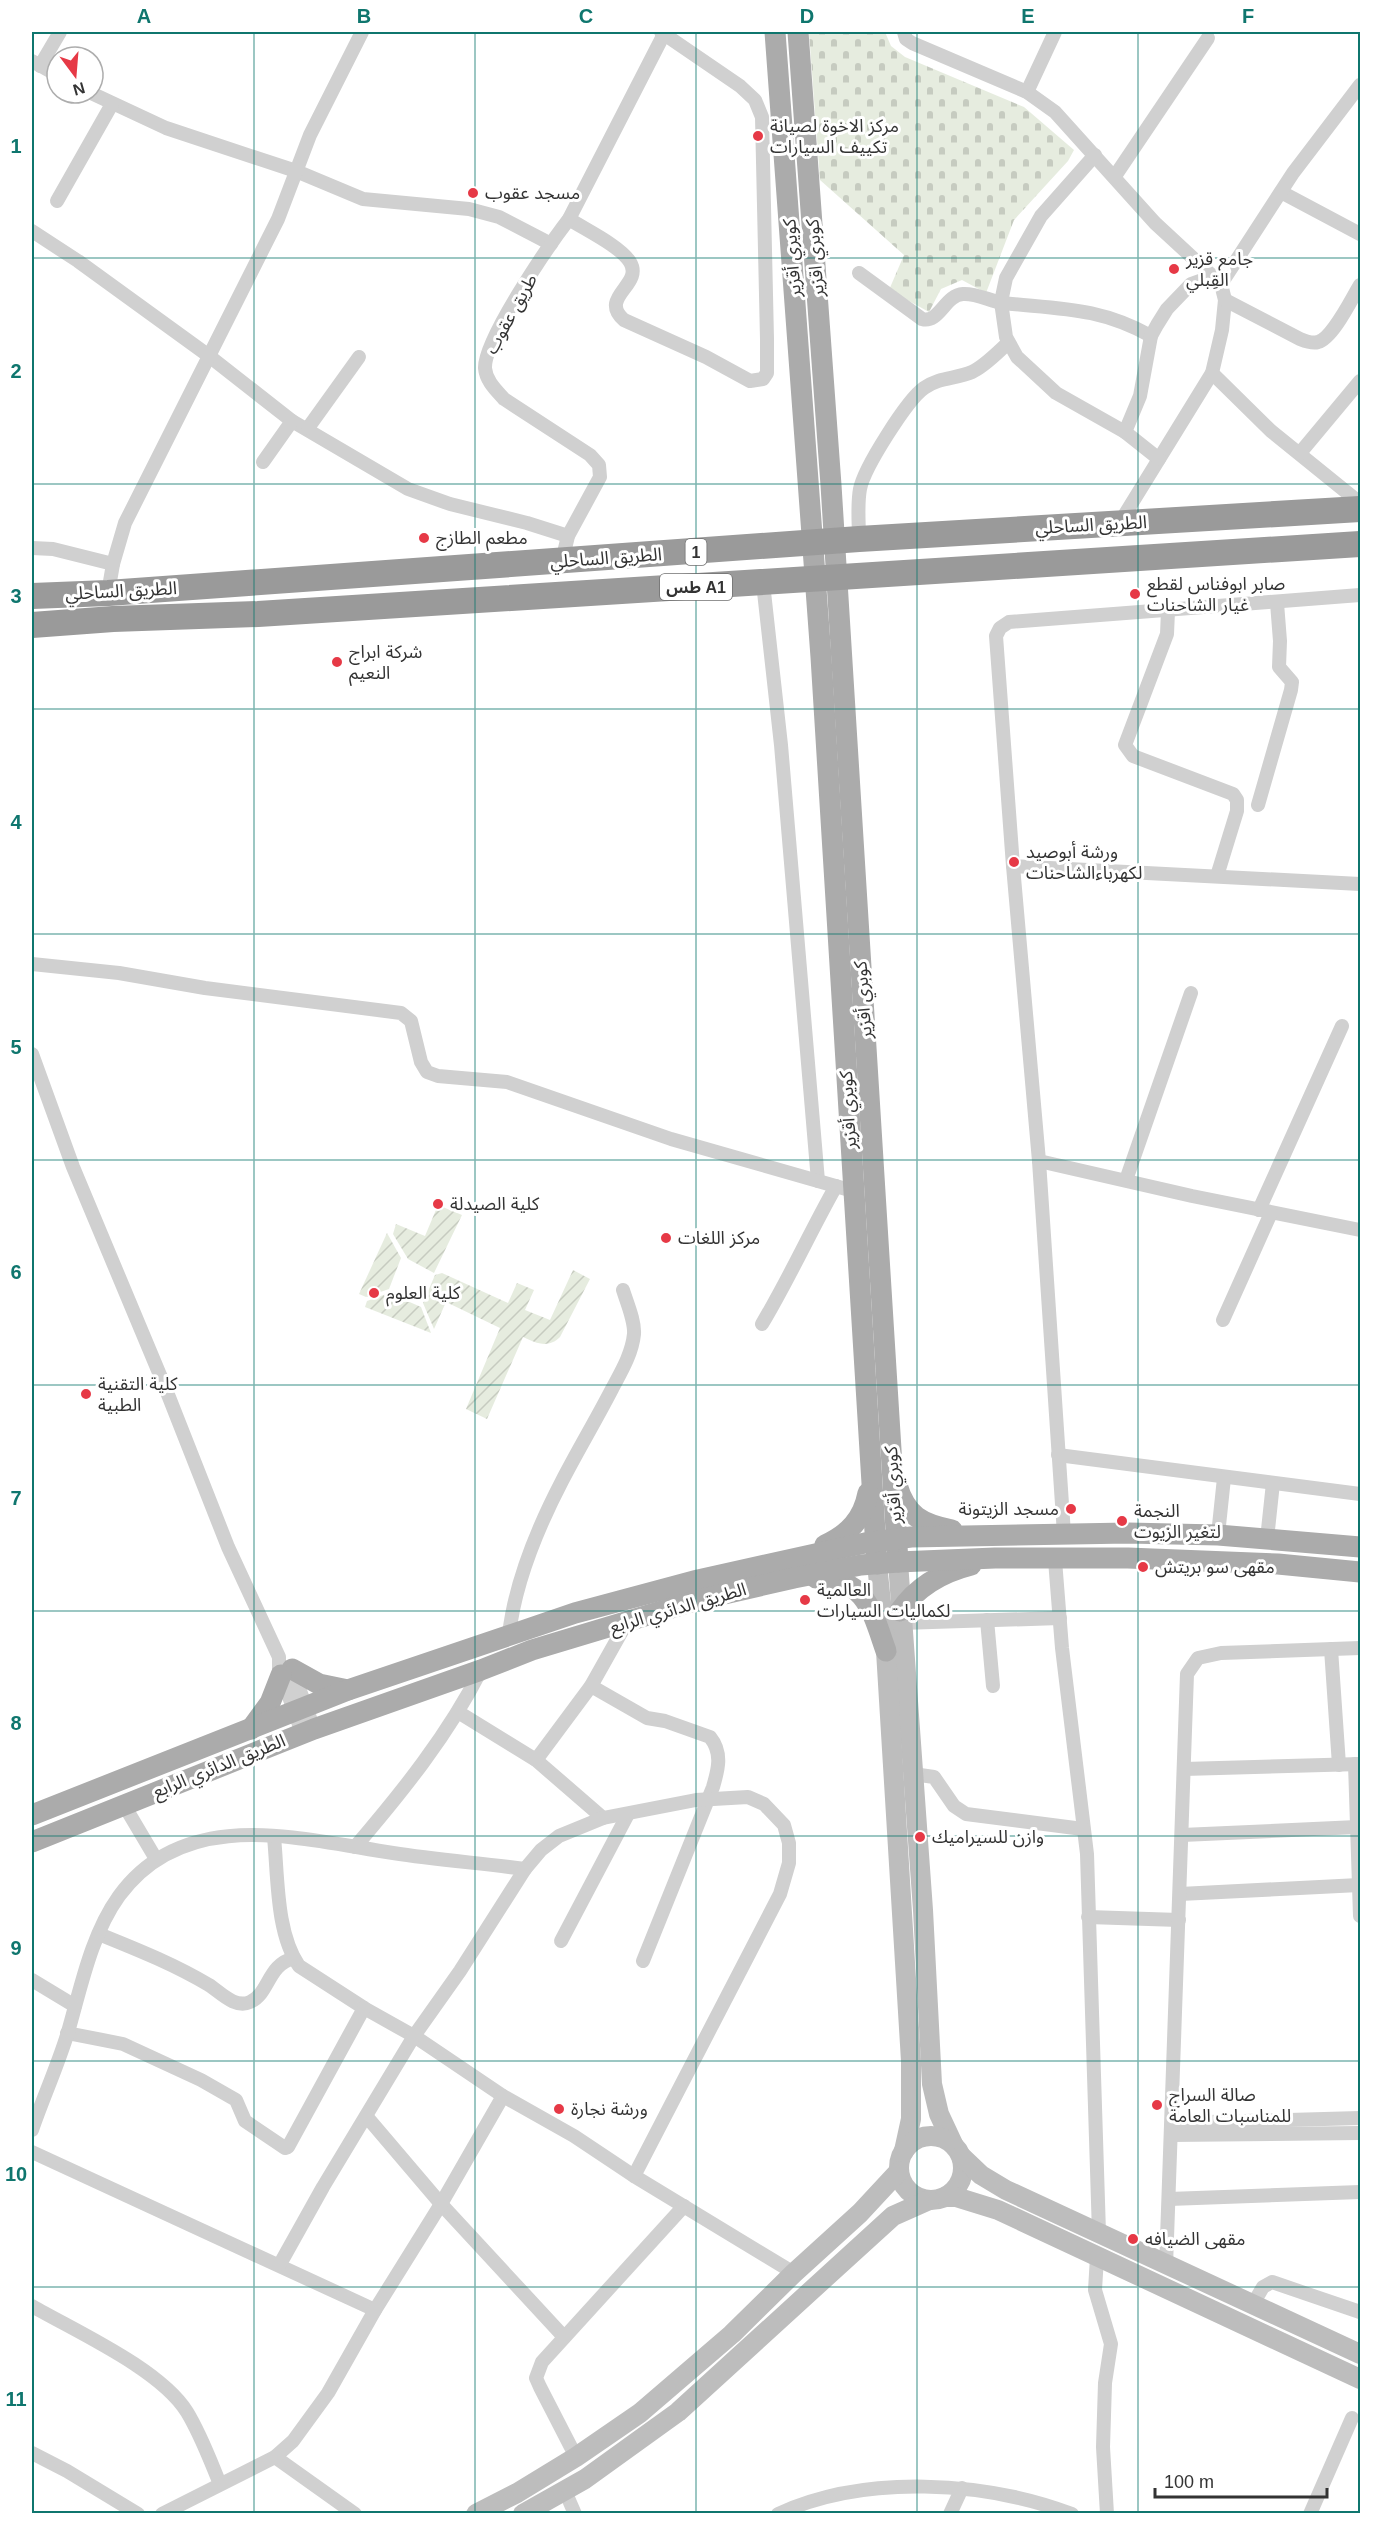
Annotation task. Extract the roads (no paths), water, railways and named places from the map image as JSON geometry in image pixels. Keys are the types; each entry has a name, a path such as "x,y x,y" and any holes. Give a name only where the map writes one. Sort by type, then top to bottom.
{"highway":[{"name":"الطريق الساحلي","path":"32,596 108,593 859,539 1360,509"},
{"name":"الطريق الساحلي","path":"32,625 113,619 258,614 1360,544"}],"main road":[{"name":"كويري أقزير","path":"775,32 808,485 831,656 845,1189 877,1564"},
{"name":"كوبري اقزير","path":"798,32 831,485 831,656"},
{"name":"كوبري أقزير","path":"831,656 898,1562"},
{"path":"892,1463 903,1504 913,1514 929,1524 982,1536"},
{"path":"807,1555 839,1539 859,1520 865,1508 870,1466"},
{"name":"الطريق الدائري الرابع","path":"32,1815 348,1690 509,1635 575,1613 653,1592 807,1555 896,1539 1064,1534 1218,1535 1360,1547"},
{"path":"901,1617 913,1596 933,1580 962,1567 994,1558"},
{"name":"الطريق الدائري الرابع","path":"32,1842 308,1731 532,1650 698,1600 794,1578 877,1564 994,1558 1055,1560 1128,1558 1278,1564 1360,1572"},
{"path":"524,2514 616,2458 678,2412 893,2216 937,2199 957,2187 961,2180 963,2164 939,2114 932,2084 898,1562"},
{"path":"476,2514 517,2493 576,2457 640,2413 690,2372 860,2213 898,2171 911,2119 913,2095 886,1651 877,1564"},
{"path":"794,1578 820,1578 842,1582 858,1591 869,1604 886,1651"},
{"path":"251,1729 270,1702 284,1667 319,1684 348,1690"},
{"path":"904,2151 910,2144 927,2136 945,2139 981,2175 1006,2190 1360,2354"},
{"path":"898,2171 905,2188 912,2194 937,2199 956,2198 998,2210 1360,2379"},
{"path":"600,2440 616,2458"}],"street":[{"path":"36,64 60,32"},
{"path":"108,593 113,564 125,523 278,219 310,135 362,32"},
{"path":"904,32 906,39 912,43 1026,92 1055,112 1174,243 1221,284 1225,300 1222,330 1212,373 1119,524"},
{"path":"1026,92 1054,32"},
{"path":"569,219 620,252 631,264 633,272 630,282 619,295 615,306 617,313 624,320 706,357 750,381 763,379 767,373 767,350 762,117 755,100 740,86 662,33"},
{"name":"طريق عقوب","path":"562,561 568,536 600,477 599,465 590,455 504,399 493,387 485,372 489,346 550,243 569,219 662,33"},
{"path":"1115,176 1208,38"},
{"path":"1221,284 1281,192 1360,85"},
{"path":"105,100 172,130 296,171 363,199 469,209 499,217 550,243"},
{"path":"57,201 112,104"},
{"path":"1095,155 1041,216 1006,278 1001,302 1008,343 1017,357 1056,393 1125,432 1159,459"},
{"path":"1281,192 1360,234"},
{"path":"32,231 78,261 209,356 292,421 308,428 408,489 450,504 527,523 568,536"},
{"path":"859,273 922,319 932,319 960,294 1001,302 1091,312 1151,336"},
{"path":"1125,432 1140,396 1151,336 1167,309 1191,284 1205,279 1221,284"},
{"path":"1225,300 1300,339 1318,342 1328,336 1360,285"},
{"path":"859,539 858,501 861,486 885,437 923,388 939,379 973,372 1008,343"},
{"path":"308,428 359,357"},
{"path":"1212,373 1247,410 1360,503"},
{"path":"1300,453 1360,381"},
{"path":"263,462 292,421"},
{"path":"32,548 53,549 113,564"},
{"path":"763,583 781,745 818,1181"},
{"path":"1064,1534 1039,1161 1013,866 996,636 1000,628 1009,622 1360,596"},
{"path":"1258,805 1292,690 1292,682 1279,667 1280,641 1277,603"},
{"path":"1168,611 1167,634 1125,746 1133,756 1233,794 1237,800 1237,811 1217,876"},
{"path":"32,637 96,627 113,619"},
{"path":"1013,866 1360,884"},
{"path":"32,964 119,973 205,988 400,1013 411,1021 421,1062 427,1072 438,1076 507,1082 671,1139 845,1189 814,1224 789,1278 762,1324"},
{"path":"1126,1180 1191,993"},
{"path":"1223,1320 1265,1211 1342,1026"},
{"path":"32,1054 73,1167 165,1387 228,1547 284,1667 308,1731"},
{"path":"1039,1161 1360,1230"},
{"path":"509,1635 521,1575 544,1521 561,1482 625,1366 634,1333 623,1290"},
{"path":"1058,1455 1360,1494"},
{"path":"1218,1535 1224,1478"},
{"path":"1267,1539 1273,1484"},
{"path":"1055,1560 1086,1854 1099,2233"},
{"path":"901,1617 987,1620 1060,1618"},
{"path":"987,1620 993,1686"},
{"path":"536,1760 591,1686 627,1622"},
{"path":"1166,2266 1188,1674 1198,1658 1221,1653 1360,1648"},
{"path":"1331,1649 1339,1765"},
{"path":"355,1847 396,1799 458,1712 481,1670"},
{"path":"591,1686 647,1718 665,1720 710,1737 716,1746 719,1763 709,1798 643,1961"},
{"path":"458,1712 536,1760 603,1818"},
{"path":"1184,1769 1358,1764 1357,1827 1360,1916"},
{"path":"913,1774 934,1777 954,1806 966,1814 1083,1828"},
{"path":"280,2264 323,2187 367,2118 414,2036 460,1971 525,1869 541,1851 558,1836 603,1818 709,1798 748,1797 764,1804 784,1825 789,1843 789,1863 780,1894 634,2176"},
{"path":"123,1805 156,1859"},
{"path":"561,1941 628,1814"},
{"path":"1182,1835 1357,1827"},
{"path":"32,2130 37,2098 68,2033 99,1934 119,1896 156,1859 188,1844 208,1838 246,1835 525,1869"},
{"path":"274,1837 283,1928 294,1958 300,1966 364,2008 414,2036 503,2096 574,2136 634,2176 794,2273"},
{"path":"1180,1894 1359,1885"},
{"path":"1088,1917 1179,1920"},
{"path":"99,1934 163,1961 236,2003 243,2004 251,2002 283,1960 294,1958"},
{"path":"32,1980 75,2006"},
{"path":"68,2033 123,2044 201,2080 236,2100 245,2121 285,2148 288,2147 364,2008"},
{"path":"162,2514 275,2457 293,2441 328,2393 503,2096"},
{"path":"367,2118 441,2204 564,2337"},
{"path":"1171,2129 1360,2118"},
{"path":"1171,2129 1360,2133"},
{"path":"32,2152 280,2264 375,2310"},
{"path":"1169,2199 1360,2192"},
{"path":"576,2457 536,2378 542,2362 684,2206"},
{"path":"1097,2257 1095,2290 1111,2344 1105,2383 1103,2447 1107,2514"},
{"path":"1253,2304 1263,2287 1272,2282 1360,2312"},
{"path":"32,2306 141,2368 163,2384 186,2411 220,2484"},
{"path":"1311,2514 1352,2418"},
{"path":"32,2453 67,2471 138,2514"},
{"path":"275,2457 355,2514"},
{"path":"778,2514 820,2499 882,2488 962,2488 1002,2494 1072,2514"},
{"path":"950,2514 962,2488"},
{"path":"565,2491 575,2514"}],"place":[{"name":"مركز الاخوة لصيانة تكييف السيارات","path":"758,136"},
{"name":"مسجد عقوب","path":"473,193"},
{"name":"جامع قزير القِبلي","path":"1174,269"},
{"name":"مطعم الطازج","path":"424,538"},
{"name":"صابر ابوفناس لقطع غيار الشاحنات","path":"1135,594"},
{"name":"شركة ابراج النعيم","path":"337,662"},
{"name":"ورشة أبوصيد لكهرباءالشاحنات","path":"1014,862"},
{"name":"كلية الصيدلة","path":"438,1204"},
{"name":"مركز اللغات","path":"666,1238"},
{"name":"كلية العلوم","path":"374,1293"},
{"name":"كلية التقنية الطبية","path":"86,1394"},
{"name":"مسجد الزيتونة","path":"1071,1509"},
{"name":"النجمة لتغير الزيوت","path":"1122,1521"},
{"name":"مقهى سو بريتش","path":"1143,1567"},
{"name":"العالمية لكماليات السيارات","path":"805,1600"},
{"name":"وازن للسيراميك","path":"920,1837"},
{"name":"صالة السراج للمناسبات العامة","path":"1157,2105"},
{"name":"ورشة نجارة","path":"559,2109"},
{"name":"مقهى الضيافه","path":"1133,2239"}]}
